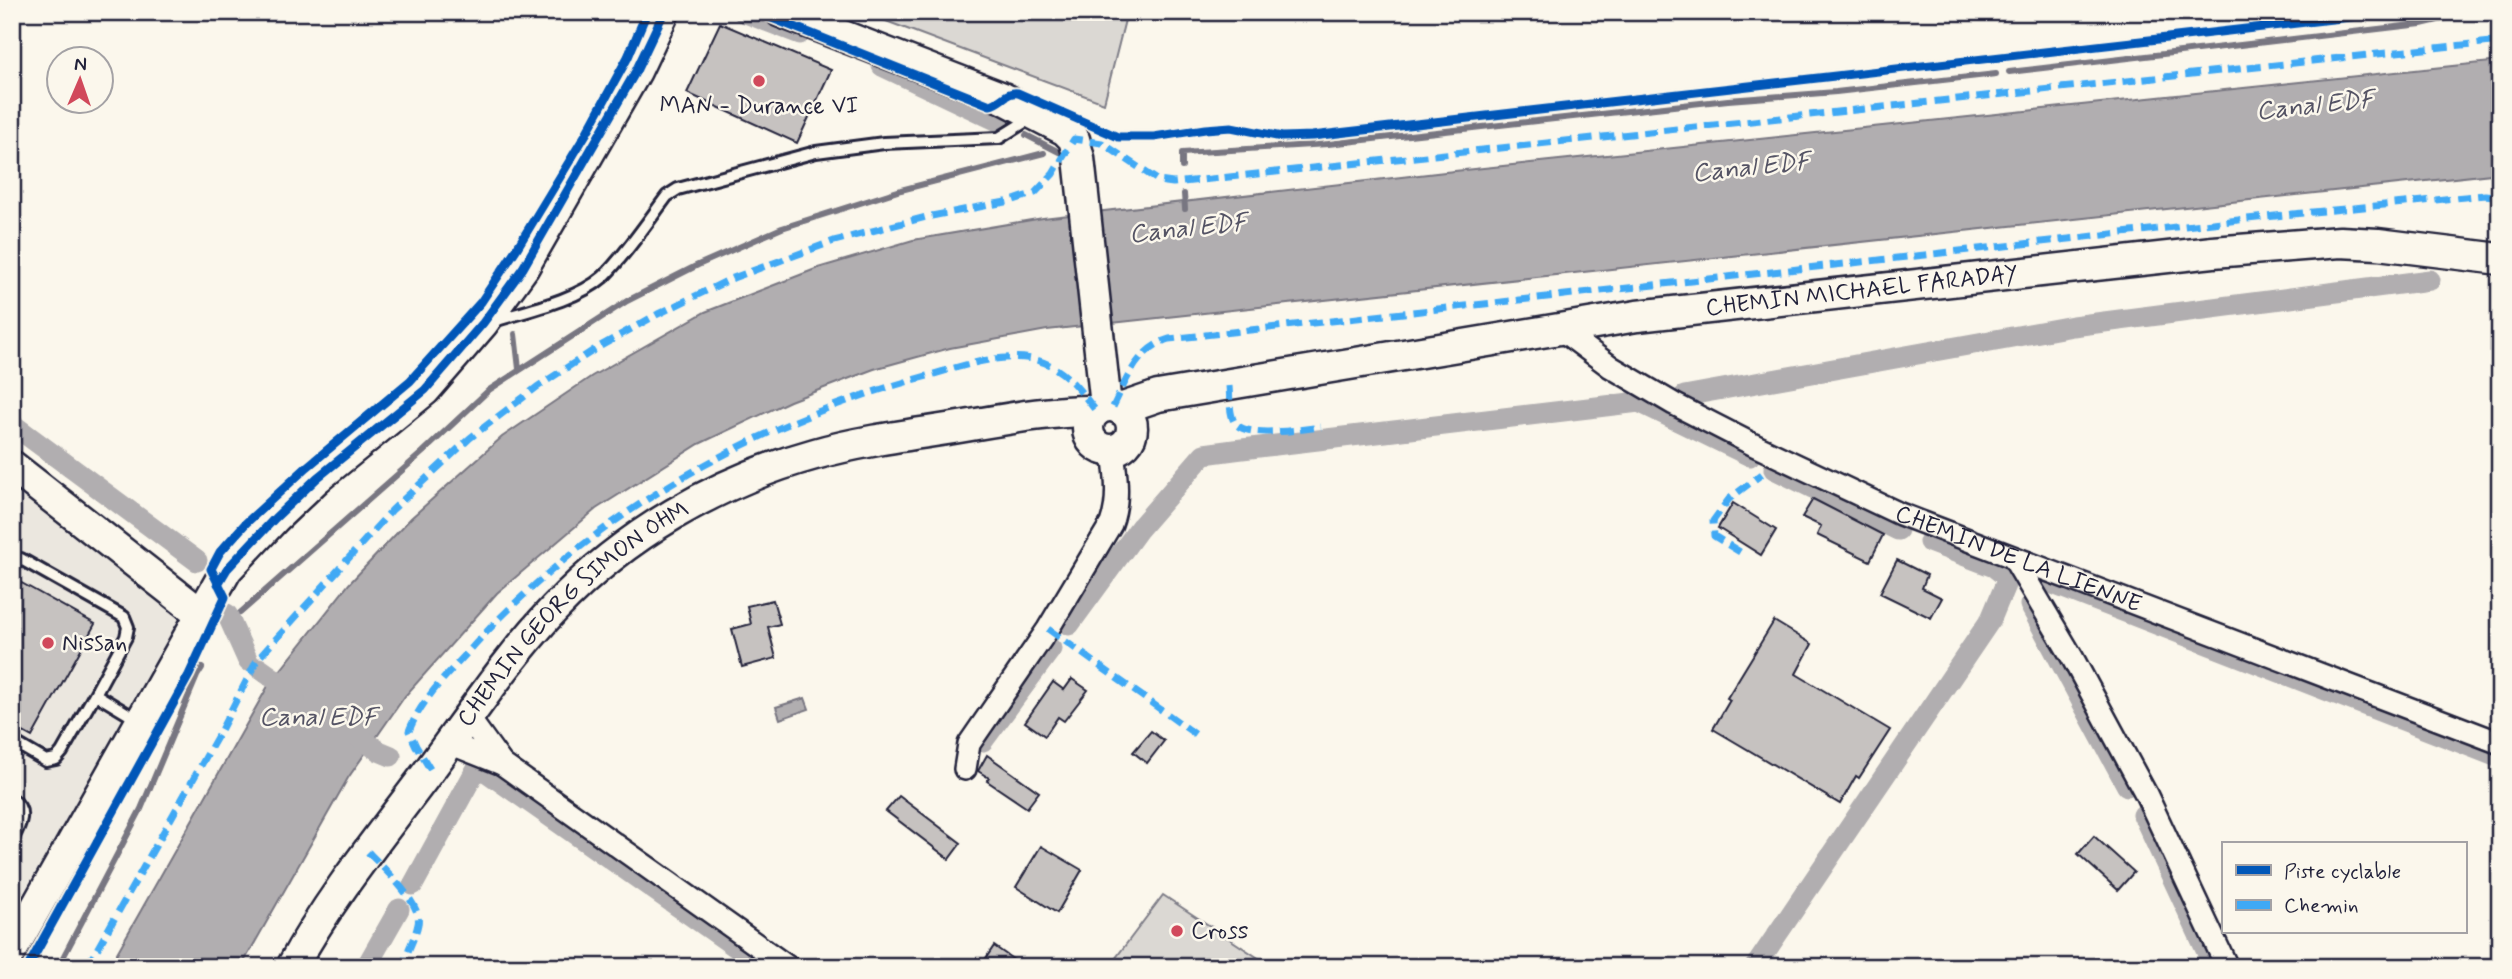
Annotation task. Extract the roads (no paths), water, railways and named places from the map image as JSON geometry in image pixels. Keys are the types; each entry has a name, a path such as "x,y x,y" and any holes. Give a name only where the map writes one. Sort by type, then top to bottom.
{"main road":[{"path":"17,931 227,569 317,478 425,390 484,323 523,268 636,71 664,12"},
{"path":"781,12 1003,98 1070,134 1076,144 1079,158 1101,374 1110,425"},
{"name":"CHEMIN MICHAEL FARADAY","path":"1110,425 1155,413 1168,406 1229,386 1651,314 2308,243 2378,244 2500,259"},
{"name":"CHEMIN GEORG SIMON OHM","path":"292,967 328,907 526,641 572,591 608,559 675,513 718,489 747,477 852,444 1062,410 1110,425"},
{"path":"12,466 201,614"}],"street":[{"name":"CHEMIN DE LA LIENNE","path":"1559,328 1611,367 1674,404 1900,514 2500,744"},
{"path":"965,769 970,744 1048,629 1111,524 1117,488 1110,425"},
{"path":"2014,559 2072,657 2146,794 2227,967"},
{"path":"468,717 502,764"},
{"path":"449,743 502,764 788,967"}],"lane":[{"path":"484,323 549,304 602,278 667,196 678,189 816,152 884,143 999,138 1036,114"},
{"path":"12,563 15,559 21,559 124,617 128,627 126,637 55,760 46,761 12,741"},
{"path":"94,694 141,721"},
{"path":"12,799 18,803 22,816 21,824 12,840"}],"water":[{"name":"Canal EDF","path":"2500,61 2500,173 1047,330 950,348 874,369 790,401 699,444 596,509 497,593 405,696 348,778 241,967 109,967 268,686 349,584 411,518 502,437 592,376 705,312 818,268 913,240 1043,218 1445,172"},
{"path":"805,698 809,709 780,719 776,707"}],"waterway":[{"path":"743,12 800,34"},
{"path":"2009,72 2421,24 2472,12"},
{"path":"882,66 1000,122"},
{"path":"1182,167 1182,153 1328,144 1996,74"},
{"path":"1026,135 1059,152"},
{"path":"240,613 423,452 489,390 627,301 698,265 782,228 901,190 1044,153"},
{"path":"1184,194 1185,209"},
{"path":"1684,396 2073,326 2430,280"},
{"path":"515,334 519,369"},
{"path":"1138,530 1204,454 1234,450 1639,402 1750,456"},
{"path":"12,424 197,561"},
{"path":"1774,469 1898,530"},
{"path":"1069,625 1141,526"},
{"path":"1755,967 1991,619 2008,578 1994,567 1929,542"},
{"path":"2035,577 2500,758"},
{"path":"2030,605 2127,786"},
{"path":"227,614 248,661"},
{"path":"983,741 1051,649"},
{"path":"58,967 141,809 202,668"},
{"path":"259,668 297,695"},
{"path":"347,729 391,756"},
{"path":"413,885 478,766 764,967"},
{"path":"2143,815 2214,967"},
{"path":"366,967 399,909"}],"place":[{"name":"MAN - Durance VI","path":"759,81"},
{"name":"Nissan","path":"48,643"},
{"name":"Cross","path":"1177,931"}]}
